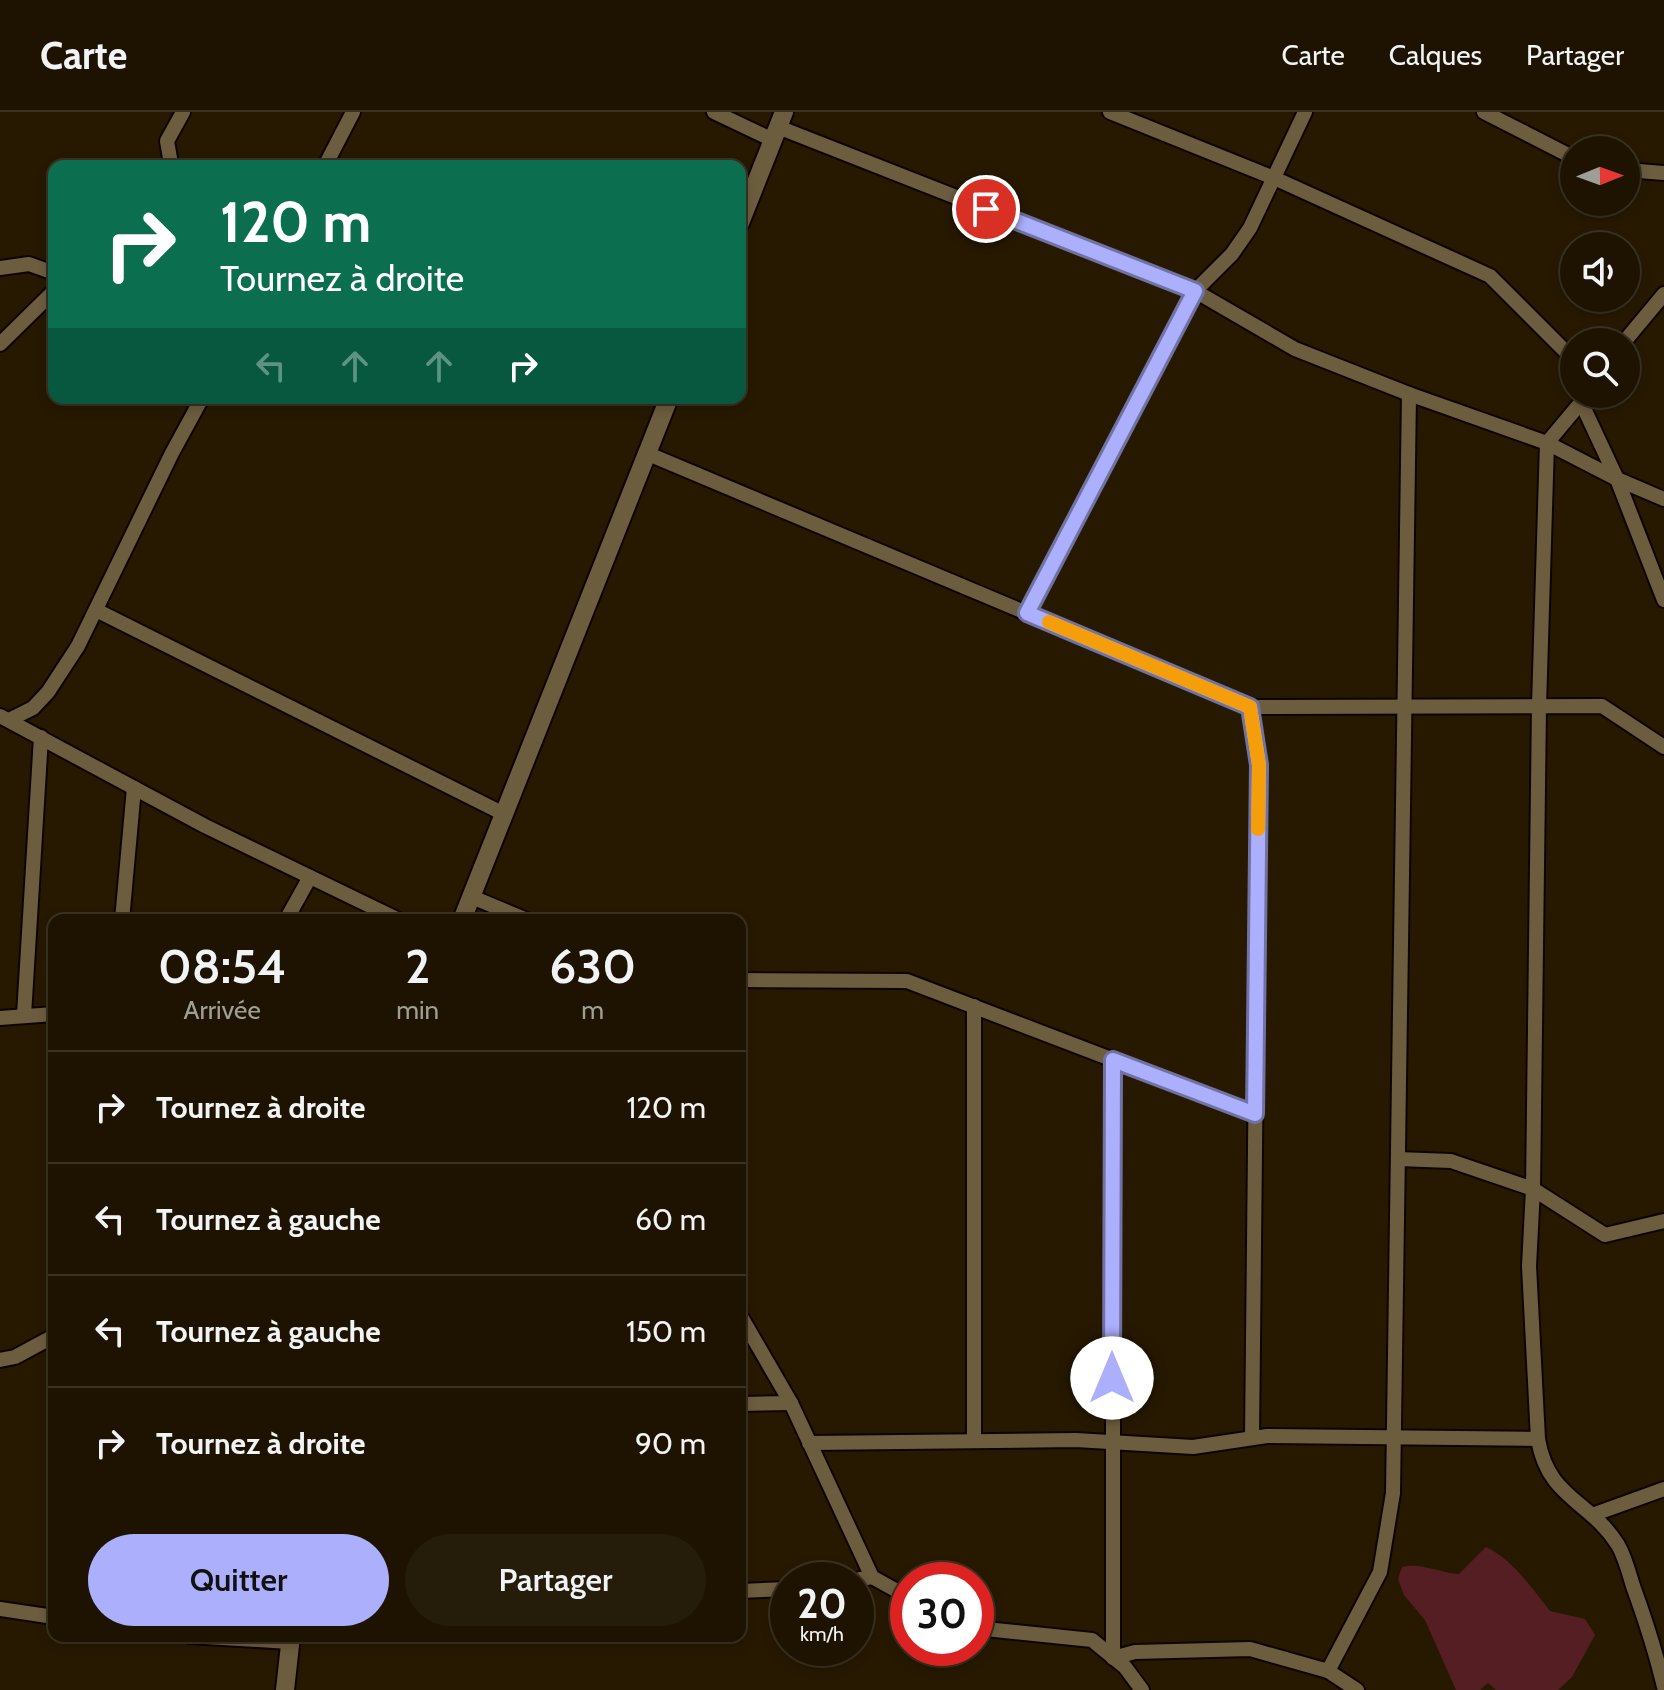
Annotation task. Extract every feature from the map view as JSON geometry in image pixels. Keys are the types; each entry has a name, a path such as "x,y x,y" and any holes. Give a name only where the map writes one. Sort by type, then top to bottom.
{"street":[{"path":"173,160 167,141 183,112"},
{"path":"328,160 353,112"},
{"path":"714,112 778,126 1195,291 1295,349 1547,443 1664,499"},
{"path":"1110,112 1274,178 1490,276 1560,346"},
{"path":"1027,613 1195,291 1232,254 1250,228 1305,112"},
{"path":"1484,112 1560,151"},
{"path":"746,208 778,126"},
{"path":"1640,171 1664,173"},
{"path":"0,268 29,264 48,271"},
{"path":"1636,328 1664,294"},
{"path":"0,344 48,297"},
{"path":"1328,1671 1380,1572 1393,1493 1409,394"},
{"path":"4,718 33,708 48,692 78,646 199,404"},
{"path":"465,914 666,404"},
{"path":"1577,408 1547,443 1529,1266 1538,1439 1541,1458 1560,1489 1592,1515 1620,1549 1664,1687"},
{"path":"1589,408 1664,600"},
{"path":"646,453 1250,707 1602,706 1664,747"},
{"path":"96,610 504,814"},
{"path":"1250,707 1259,765 1252,1438"},
{"path":"4,718 205,826 387,914"},
{"path":"24,1015 41,737"},
{"path":"123,914 134,788"},
{"path":"289,914 310,877"},
{"path":"472,897 513,914"},
{"path":"746,980 907,981 1255,1114"},
{"path":"974,1006 974,1441"},
{"path":"0,1018 48,1014"},
{"path":"1113,1060 1113,1658"},
{"path":"1398,1159 1451,1161 1533,1189 1605,1235 1664,1221"},
{"path":"746,1325 791,1403 865,1562"},
{"path":"0,1360 15,1357 48,1339"},
{"path":"746,1404 791,1403"},
{"path":"809,1443 1112,1442 1193,1447 1252,1438 1538,1439"},
{"path":"1592,1515 1664,1489"},
{"path":"746,1591 770,1590"},
{"path":"0,1609 48,1616"},
{"path":"994,1630 1092,1640 1125,1667 1142,1690"},
{"path":"285,1690 290,1642"},
{"path":"1113,1658 1135,1652 1250,1649 1328,1671 1357,1690"}],"shaded area":[{"path":"1486,1547 1513,1567 1550,1611 1585,1619 1595,1635 1572,1677 1558,1690 1496,1690 1488,1683 1480,1690 1456,1690 1425,1620 1404,1595 1398,1579 1402,1567 1416,1566 1459,1574"}],"slow traffic":[{"path":"1049,622 1250,707 1259,765 1258,829"}],"route":[{"path":"986,209 1195,291 1027,613 1250,707 1259,765 1255,1114 1113,1060 1112,1378"}]}
